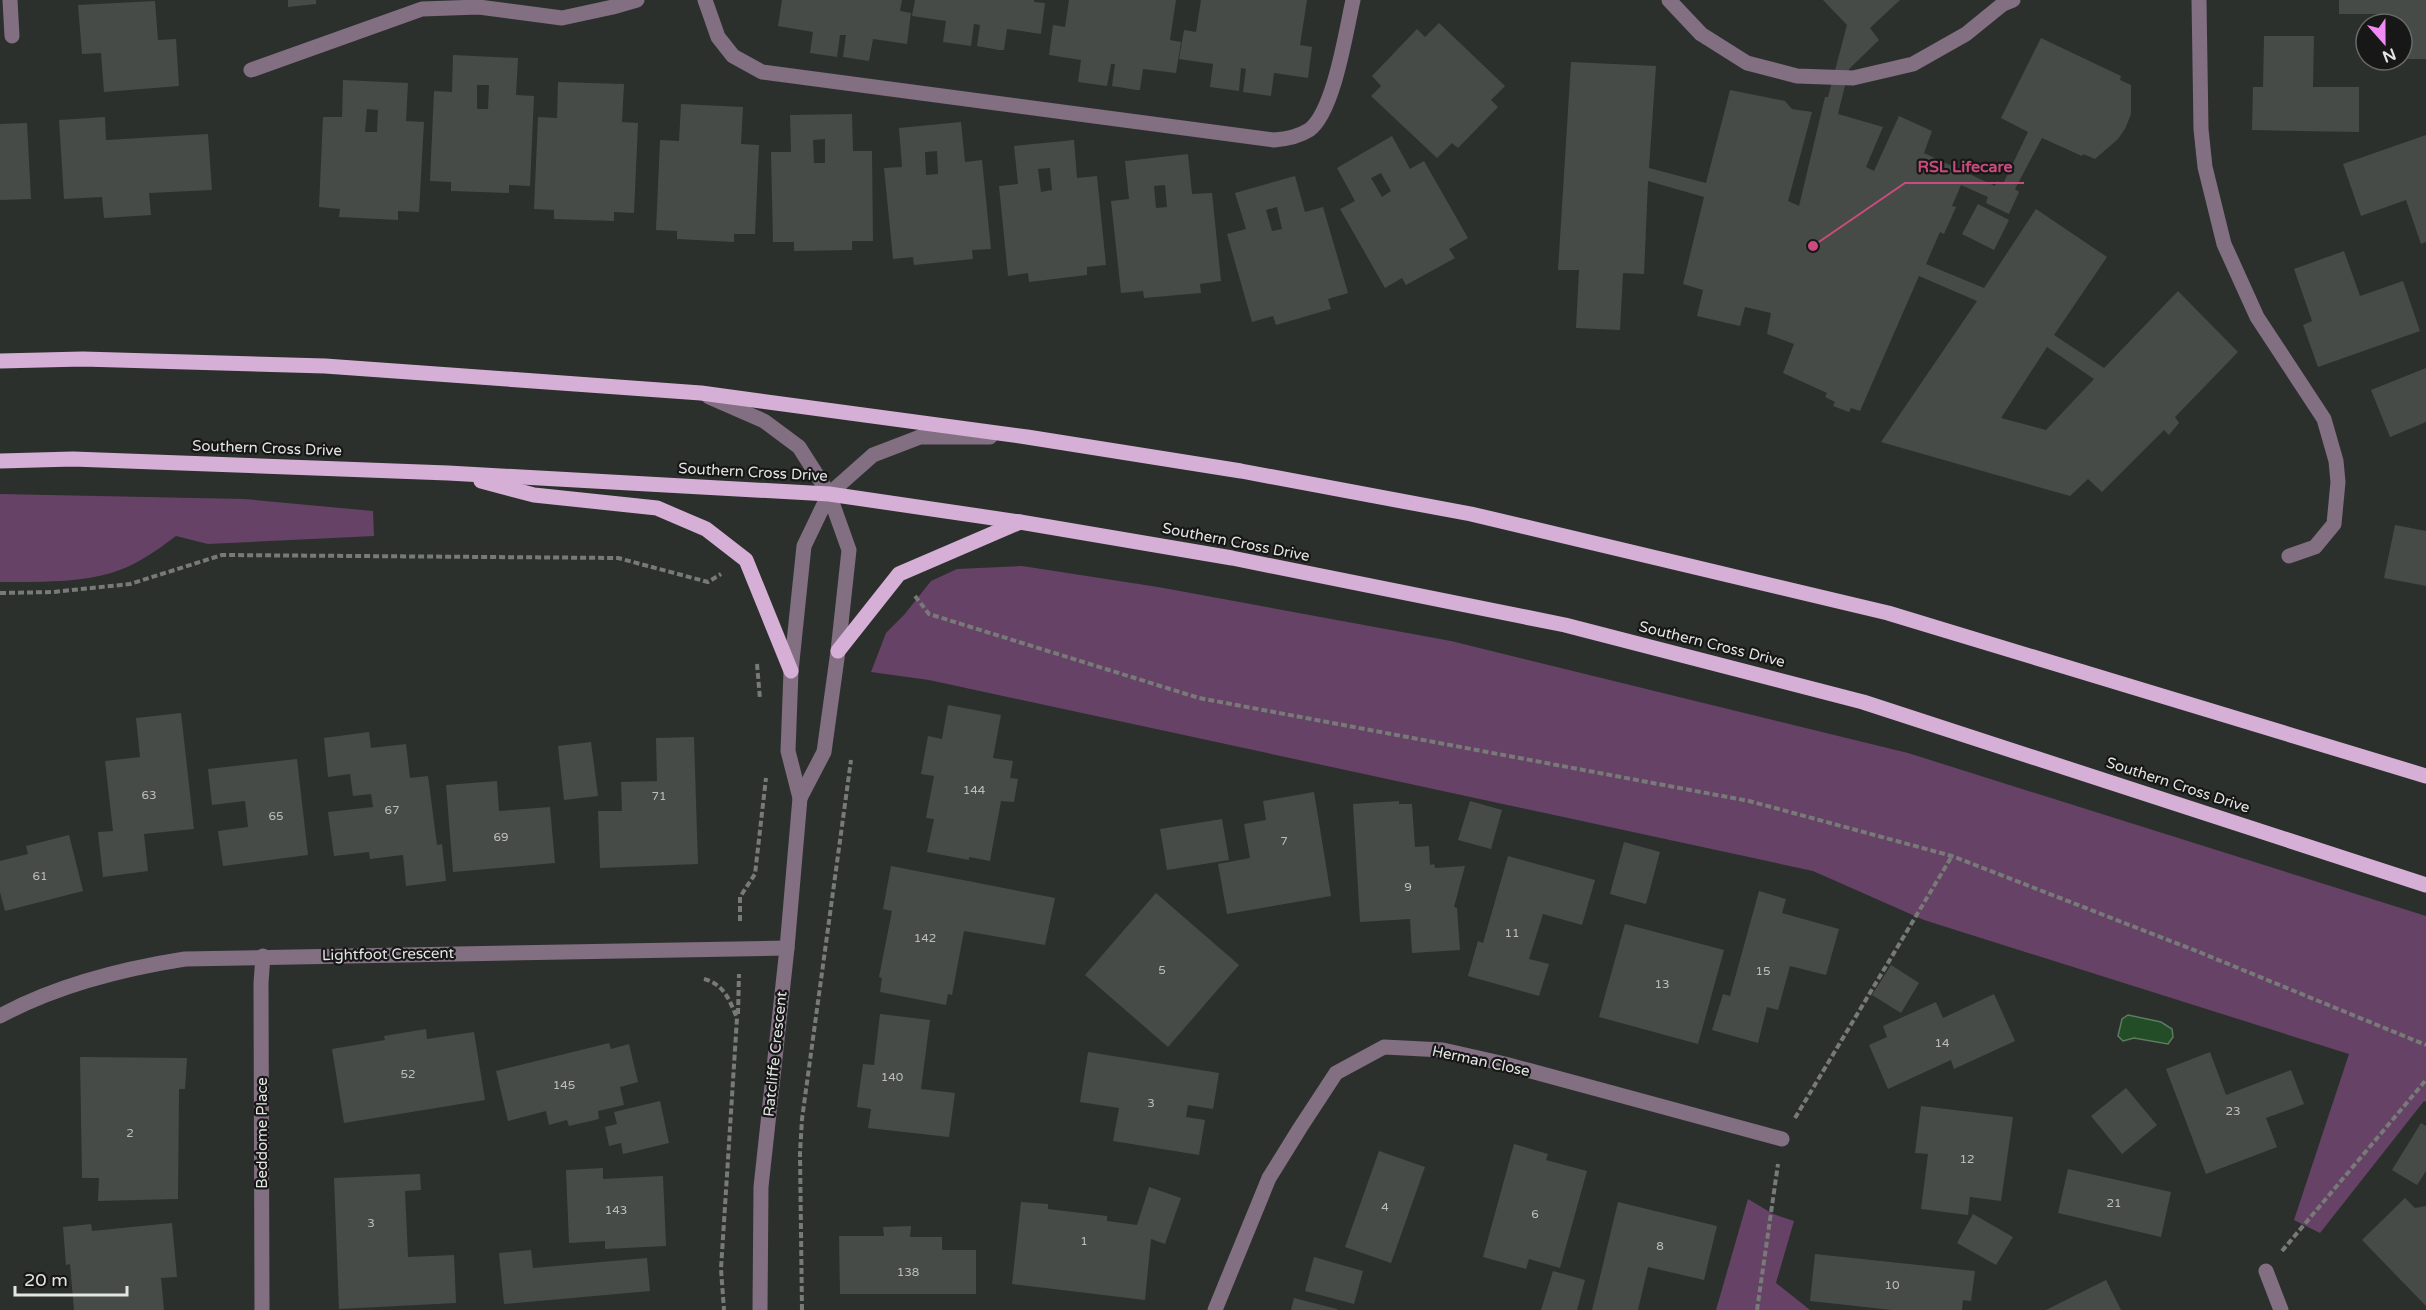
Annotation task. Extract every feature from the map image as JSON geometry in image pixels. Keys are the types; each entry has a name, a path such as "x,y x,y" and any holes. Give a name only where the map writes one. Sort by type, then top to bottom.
{"main road":[{"path":"0,361 82,359 325,366 701,393 1027,437 1241,471 1471,514 1888,613 2426,776"},
{"name":"Southern Cross Drive","path":"0,461 85,459 447,473 829,494 1020,522 1232,558 1566,625 1863,702 2426,885"},
{"path":"447,473 534,495 657,507 706,529 746,560 791,671"},
{"path":"838,651 898,574 1020,522"}],"street":[{"path":"10,0 12,36"},
{"path":"251,70 422,9 479,7 562,18 613,8 637,0"},
{"path":"705,0 718,38 733,56 762,72 1274,140 1294,138 1311,129 1324,113 1331,93 1353,0"},
{"path":"1669,0 1701,34 1747,63 1797,76 1853,78 1913,64 1966,34 2003,4 2013,0"},
{"path":"2199,0 2201,129 2205,167 2224,244 2257,317 2324,419 2336,461 2338,482 2334,524 2315,547 2289,556"},
{"name":"Ratcliffe Crescent","path":"701,393 764,421 799,447 829,494 849,550 824,752 800,798"},
{"name":"Ratcliffe Crescent","path":"760,1310 761,1187 787,948 800,798 788,752 791,671 804,546 829,494 873,455 920,437 1027,437"},
{"name":"Lightfoot Crescent","path":"0,1016 98,976 185,959 787,948"},
{"name":"Beddome Place","path":"262,1310 261,983 263,956"},
{"name":"Herman Close","path":"1215,1310 1269,1178 1336,1073 1384,1047 1443,1050 1505,1064 1782,1139"},
{"path":"2266,1271 2281,1310"}],"path":[{"path":"0,593 53,592 130,584 222,555 618,558 708,582"},
{"path":"905,603 914,594"},
{"path":"929,614 1199,699 1749,801 1952,856 2199,952 2426,1045"},
{"path":"756,656 760,700"},
{"path":"802,1310 800,1153 802,1119 852,756"},
{"path":"741,897 755,874 766,777"},
{"path":"1757,1310 1782,1139 1952,856"},
{"path":"702,978 713,981 728,995 738,1018 721,1269 724,1310"},
{"path":"2266,1271 2426,1080"}],"shaded area":[{"path":"0,494 244,499 373,511 374,536 208,544 176,536 137,562 111,573 70,580 0,582"},
{"path":"1022,566 1158,587 1451,641 1908,753 2426,916 2426,1102 2424,1101 2320,1233 2294,1220 2349,1054 1924,920 1813,871 929,680 871,672 886,633 904,615 931,581 957,569"},
{"path":"2128,1015 2161,1022 2172,1029 2173,1037 2168,1044 2134,1038 2123,1041 2118,1036 2122,1019"},
{"path":"1748,1199 1773,1214 1794,1221 1776,1283 1810,1310 1716,1310"}],"building":[{"path":"288,0 316,0 316,4 288,7"},
{"path":"782,0 902,0 900,11 911,13 907,44 873,39 869,61 843,57 846,35 840,35 837,57 810,53 813,32 778,26"},
{"path":"915,0 1034,0 1034,2 1045,3 1041,34 1007,29 1004,50 999,50 977,46 980,25 974,24 971,46 943,42 946,21 912,16"},
{"path":"1069,0 1176,0 1170,40 1181,42 1176,73 1143,69 1140,90 1137,90 1112,86 1115,64 1111,64 1107,86 1078,82 1081,60 1049,55 1053,25 1065,27"},
{"path":"1201,0 1307,0 1300,45 1312,47 1308,78 1274,73 1271,96 1243,92 1246,69 1241,68 1239,91 1210,87 1213,64 1179,59 1184,30 1196,32"},
{"path":"1823,0 1900,0 1870,28 1879,40 1849,69 1838,114 1883,127 1866,167 1874,171 1899,116 1932,131 1924,153 1995,186 1997,181 2003,184 2028,132 2001,118 2041,38 2121,76 2120,80 2131,85 2131,114 2125,129 2118,139 2095,159 2083,154 2082,156 2042,138 2015,189 2019,192 2009,214 1986,203 1988,197 1961,185 1952,206 1956,207 1944,234 1940,232 1926,264 1984,288 2036,209 2107,257 2054,335 2104,368 2178,291 2238,352 2175,417 2179,423 2169,435 2164,430 2102,492 2088,479 2070,496 1881,442 1977,301 1919,276 1860,411 1851,408 1849,412 1833,406 1835,402 1825,397 1827,393 1783,373 1794,344 1767,334 1771,313 1745,307 1740,326 1697,316 1703,290 1683,284 1704,197 1648,181 1644,274 1623,273 1620,330 1576,328 1579,270 1558,270 1571,62 1656,66 1649,168 1706,183 1730,90 1785,101 1792,109 1812,112 1788,201 1799,206 1825,97 1828,97 1847,25","holes":["2047,347 2094,379 2046,430 2001,418"]},
{"path":"2339,0 2426,0 2426,59 2414,59 2414,12 2339,14"},
{"path":"155,1 158,40 176,39 179,86 104,92 101,53 82,54 78,5"},
{"path":"1439,23 1505,86 1491,100 1498,107 1458,148 1452,143 1437,158 1371,96 1381,86 1372,76 1417,29 1425,37"},
{"path":"2264,36 2314,36 2313,87 2359,87 2359,132 2252,130 2253,87 2263,87"},
{"path":"453,55 518,58 516,95 534,96 530,186 509,185 509,193 451,191 451,182 430,181 434,91 452,92","holes":["477,85 489,85 488,109 477,109"]},
{"path":"343,80 408,83 406,121 424,122 419,212 398,211 398,220 339,217 340,209 319,207 323,117 342,117","holes":["367,109 378,110 377,132 365,132"]},
{"path":"558,82 624,84 622,122 638,123 634,213 614,212 614,221 554,219 554,210 534,209 538,117 557,118"},
{"path":"681,104 743,107 741,144 759,145 755,234 734,234 734,242 677,239 677,231 656,230 660,140 679,141"},
{"path":"852,114 853,151 872,151 873,241 852,241 852,250 794,251 794,242 773,242 771,152 791,152 790,115","holes":["825,139 825,163 814,163 813,140"]},
{"path":"105,117 106,140 208,134 212,190 149,193 151,215 104,218 102,197 64,199 59,120"},
{"path":"961,122 965,162 982,160 991,249 972,250 973,259 914,265 913,257 893,259 884,168 902,167 899,128","holes":["937,151 938,174 926,175 925,152"]},
{"path":"27,123 31,199 0,200 0,124"},
{"path":"2426,135 2426,242 2421,244 2406,200 2361,216 2343,164"},
{"path":"1392,136 1410,169 1424,161 1468,238 1449,249 1455,258 1406,285 1402,278 1385,288 1340,209 1355,201 1337,168","holes":["1381,173 1391,191 1382,197 1371,178"]},
{"path":"1074,140 1077,178 1097,176 1106,265 1087,267 1087,275 1029,282 1028,273 1008,276 999,186 1018,184 1014,146","holes":["1050,168 1052,190 1041,192 1038,169"]},
{"path":"1188,154 1192,194 1212,193 1221,281 1200,284 1201,293 1144,298 1143,291 1121,293 1111,201 1129,199 1125,161","holes":["1165,185 1167,207 1156,208 1154,186"]},
{"path":"1295,176 1305,212 1323,207 1348,293 1328,299 1331,309 1276,325 1273,316 1252,322 1227,234 1246,229 1235,193","holes":["1277,207 1282,229 1272,231 1266,210"]},
{"path":"1978,204 2009,220 1994,250 1962,234"},
{"path":"2344,251 2360,296 2403,281 2420,331 2318,367 2303,325 2312,321 2294,269"},
{"path":"2426,368 2426,422 2390,437 2371,390"},
{"path":"2395,525 2426,531 2426,586 2384,578"},
{"path":"948,705 1001,715 993,758 1013,761 1010,778 1018,779 1014,802 1001,801 990,861 969,857 969,860 927,852 934,819 926,818 934,776 921,774 928,736 942,739"},
{"path":"181,713 194,829 144,834 148,871 103,877 98,832 113,831 105,761 140,757 136,718"},
{"path":"369,732 371,748 406,744 410,778 428,776 437,845 442,844 446,881 406,886 403,855 370,859 369,852 334,856 328,812 373,807 371,794 353,796 350,774 328,777 324,738"},
{"path":"694,737 698,864 600,868 598,811 622,811 621,782 657,781 656,738"},
{"path":"591,742 598,796 564,800 558,746"},
{"path":"297,759 308,855 223,866 218,831 248,827 245,801 212,805 208,769"},
{"path":"497,781 499,811 550,807 555,863 453,872 446,785"},
{"path":"1314,792 1331,896 1227,914 1218,864 1250,858 1244,824 1266,820 1263,801"},
{"path":"1399,801 1399,804 1412,804 1415,847 1429,846 1430,865 1434,864 1435,868 1465,866 1454,907 1457,908 1460,950 1412,953 1410,919 1360,922 1353,804"},
{"path":"1470,801 1502,810 1491,849 1458,840"},
{"path":"1222,819 1229,860 1167,870 1160,829"},
{"path":"69,835 83,891 5,911 0,892 0,861 28,854 26,846"},
{"path":"1624,842 1660,852 1646,904 1610,894"},
{"path":"1508,856 1595,880 1582,925 1543,914 1529,959 1549,964 1539,996 1468,976 1478,941 1483,943"},
{"path":"891,866 1055,898 1045,945 964,931 952,995 948,994 946,1005 880,992 882,978 879,977 892,911 883,909"},
{"path":"1759,891 1786,899 1782,913 1839,929 1826,975 1790,966 1778,1010 1767,1007 1758,1043 1712,1030 1723,994 1730,996"},
{"path":"1156,893 1239,965 1168,1047 1085,975"},
{"path":"1625,924 1724,950 1698,1044 1599,1017"},
{"path":"1891,965 1919,983 1901,1013 1872,995"},
{"path":"1994,994 2015,1041 1954,1069 1951,1060 1888,1089 1869,1045 1887,1037 1883,1026 1936,1002 1943,1018"},
{"path":"880,1014 930,1020 921,1089 955,1093 949,1137 868,1128 871,1109 857,1107 863,1064 874,1065"},
{"path":"426,1029 427,1039 474,1032 485,1100 344,1123 332,1049 385,1040 384,1036"},
{"path":"609,1043 611,1049 629,1044 638,1082 620,1087 624,1105 598,1111 599,1119 569,1126 567,1120 549,1125 546,1111 508,1121 496,1071"},
{"path":"1088,1052 1219,1073 1213,1109 1188,1105 1186,1117 1205,1120 1199,1155 1113,1141 1119,1108 1080,1102"},
{"path":"2210,1052 2226,1095 2291,1070 2304,1104 2266,1118 2277,1147 2206,1174 2166,1069"},
{"path":"80,1057 187,1058 185,1089 179,1089 178,1199 98,1201 99,1178 82,1178"},
{"path":"2126,1088 2157,1125 2122,1154 2091,1116"},
{"path":"660,1101 669,1143 623,1154 621,1143 609,1146 605,1127 617,1124 614,1112"},
{"path":"1921,1106 2013,1117 2001,1201 1970,1197 1968,1215 1921,1209 1928,1154 1915,1153"},
{"path":"2421,1123 2426,1126 2426,1171 2417,1185 2392,1170"},
{"path":"1514,1144 1548,1154 1546,1160 1587,1171 1560,1268 1529,1259 1526,1269 1483,1257"},
{"path":"1379,1151 1425,1167 1391,1263 1345,1247"},
{"path":"603,1168 603,1179 663,1176 666,1246 605,1249 605,1241 569,1243 566,1170"},
{"path":"2068,1169 2171,1192 2161,1237 2058,1213"},
{"path":"420,1174 421,1190 405,1191 408,1257 454,1255 456,1303 339,1309 334,1178"},
{"path":"1149,1187 1181,1198 1165,1244 1151,1239 1145,1300 1012,1284 1021,1202 1048,1204 1048,1209 1107,1216 1107,1221 1137,1225"},
{"path":"2405,1198 2415,1208 2426,1206 2426,1306 2362,1240"},
{"path":"1618,1202 1717,1226 1704,1280 1648,1267 1638,1310 1592,1310"},
{"path":"1973,1214 2013,1237 1996,1265 1957,1243"},
{"path":"172,1223 177,1277 161,1278 164,1310 74,1310 70,1264 66,1265 63,1227 91,1224 92,1231"},
{"path":"911,1226 910,1237 942,1237 942,1250 976,1250 976,1294 840,1294 839,1236 884,1236 883,1227"},
{"path":"531,1250 533,1268 647,1258 650,1291 504,1304 499,1253"},
{"path":"1815,1254 1975,1271 1971,1301 1963,1300 1962,1310 1892,1310 1810,1301"},
{"path":"1314,1257 1363,1271 1354,1304 1305,1291"},
{"path":"1553,1271 1585,1280 1577,1310 1541,1310"},
{"path":"2106,1280 2121,1310 2046,1310"},
{"path":"1294,1298 1337,1309 1337,1310 1291,1310"}],"place":[{"name":"RSL Lifecare","path":"1813,246"}]}
